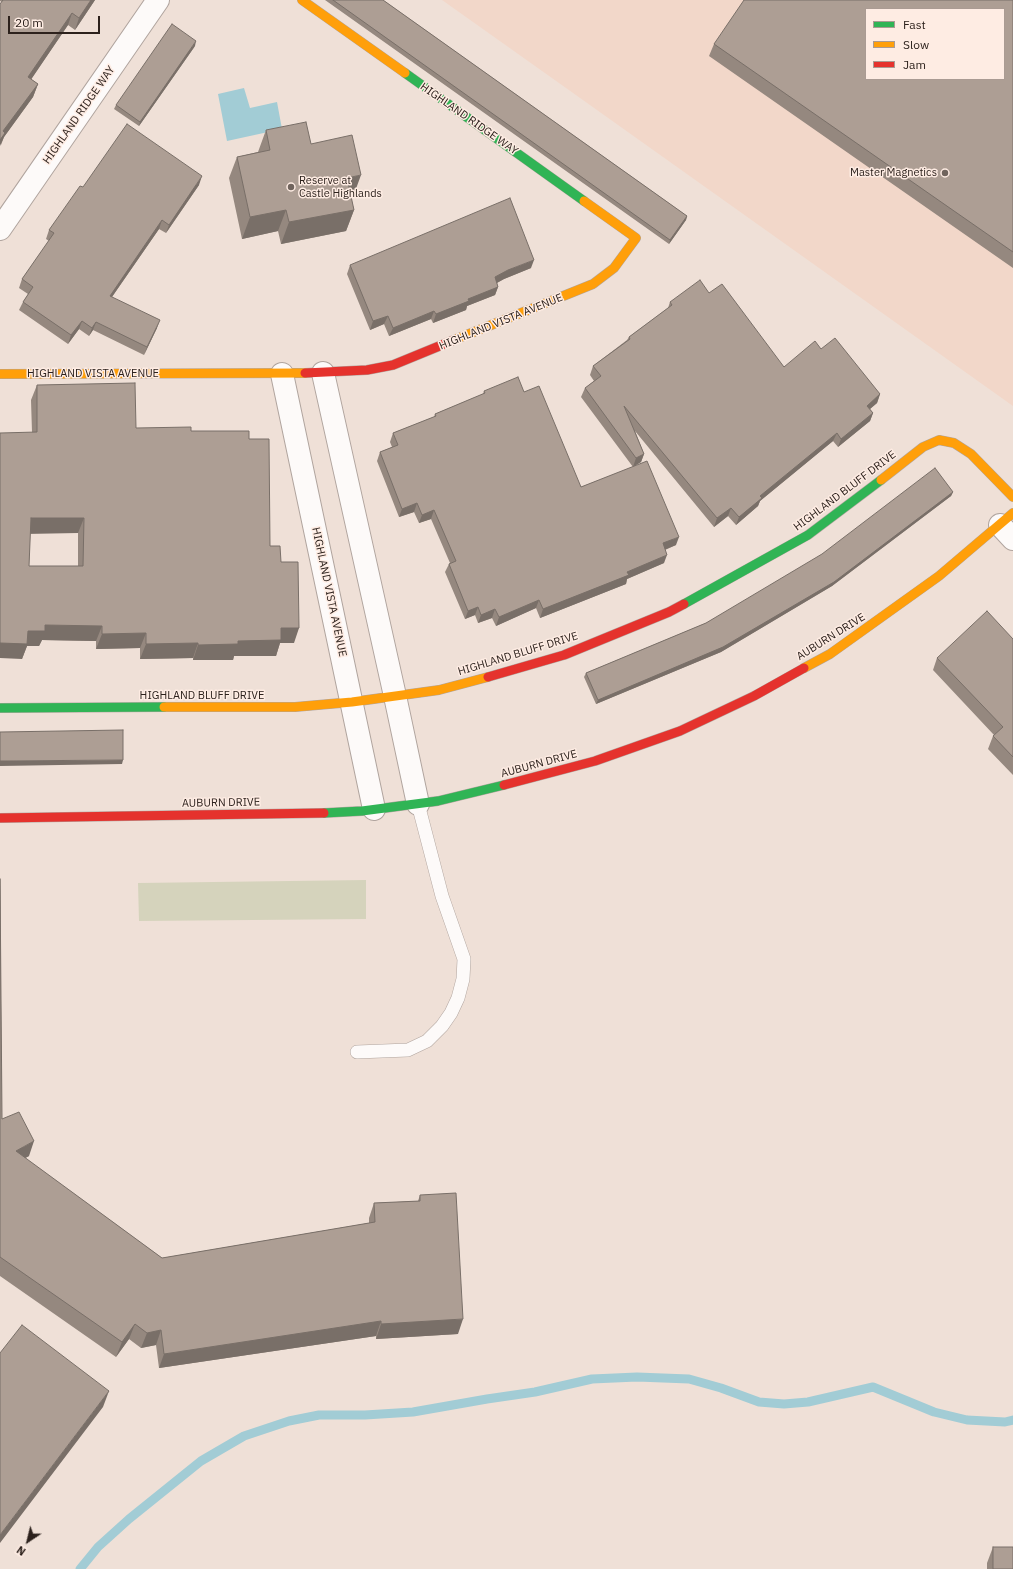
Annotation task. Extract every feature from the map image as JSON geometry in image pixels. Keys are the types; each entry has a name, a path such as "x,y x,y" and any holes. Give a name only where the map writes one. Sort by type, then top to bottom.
{"street":[{"name":"HIGHLAND RIDGE WAY","path":"0,229 158,0"},
{"name":"HIGHLAND RIDGE WAY","path":"302,0 636,238"},
{"name":"HIGHLAND VISTA AVENUE","path":"0,374 282,374 367,370 393,365 593,284 614,268 636,238"},
{"path":"323,373 418,804"},
{"name":"HIGHLAND VISTA AVENUE","path":"282,374 374,810"},
{"name":"HIGHLAND BLUFF DRIVE","path":"0,708 295,707 352,702 439,690 571,652 669,612 717,587 808,535 858,499 923,447 940,440 954,443 971,454 1013,497"},
{"name":"AUBURN DRIVE","path":"0,818 295,814 374,810 438,801 595,761 680,730 754,696 830,654 878,622 1009,526"}],"lane":[{"path":"358,1052 408,1050 427,1041 442,1026 451,1013 458,998 463,979 464,959 442,896 418,804"}],"shaded area":[{"name":"Master Magnetics","path":"442,0 1013,0 1013,406"},
{"path":"366,880 366,919 139,921 138,883"}],"water":[{"path":"244,88 250,108 277,102 282,129 227,141 218,94"}],"building":[{"path":"3,0 91,0 79,18 72,13 28,77 38,84 3,131 5,133 0,140 0,4"},
{"path":"333,0 383,0 687,216 670,240"},
{"name":"Master Magnetics","path":"744,0 1013,0 1013,252 714,44"},
{"path":"172,24 196,41 140,122 116,105"},
{"name":"Reserve at Castle Highlands","path":"306,122 311,144 352,135 361,175 347,178 354,210 289,222 286,210 250,217 237,157 270,150 266,130"},
{"path":"127,124 202,176 169,225 162,220 110,296 160,320 147,347 96,322 92,328 82,321 71,335 23,302 33,287 22,279 54,233 49,230 80,186 83,187"},
{"path":"510,198 534,260 508,270 495,277 498,287 468,299 469,301 436,314 434,311 393,328 388,316 373,321 350,265"},
{"path":"700,280 709,293 722,284 784,367 815,341 821,349 835,338 880,394 867,406 873,413 841,439 837,433 760,496 762,498 739,517 731,508 717,518 624,406 644,454 636,458 585,388 601,376 593,366 630,339 629,337 672,305 670,302"},
{"path":"518,377 524,392 539,386 581,487 647,461 679,537 663,543 667,555 627,572 629,575 543,609 539,600 499,617 495,609 481,615 478,607 468,611 449,564 456,561 434,510 422,515 417,503 402,509 380,452 398,445 393,433 436,416 435,414"},
{"path":"135,383 136,428 191,427 191,431 249,431 249,439 269,439 270,546 280,546 281,562 298,562 299,628 281,628 281,640 238,641 238,644 198,645 198,643 146,644 146,633 102,634 102,626 45,625 45,631 28,631 27,644 0,643 0,433 37,432 37,385","holes":["31,518 84,518 83,566 29,566"]},
{"path":"935,468 953,492 834,582 723,647 598,700 586,673 706,623 822,554"},
{"path":"987,611 1013,639 1013,757 993,736 1003,727 937,658"},
{"path":"123,730 123,760 0,761 0,732"},
{"path":"0,879 2,1119 19,1112 34,1141 16,1151 162,1258 375,1222 374,1203 420,1201 420,1195 456,1193 463,1319 381,1324 381,1321 164,1354 161,1330 147,1333 135,1324 122,1342 0,1257"},
{"path":"22,1325 109,1391 0,1535 0,1353"},
{"path":"993,1547 1013,1547 1013,1569 993,1569"}],"waterway":[{"path":"80,1569 98,1547 129,1519 201,1461 244,1436 289,1421 319,1415 365,1415 413,1412 535,1392 592,1379 637,1377 689,1379 721,1388 759,1402 784,1404 808,1402 873,1387 934,1412 967,1420 1005,1422 1013,1420"}],"traffic: fast":[{"path":"405,73 584,201"},
{"path":"684,604 808,535 881,480"},
{"path":"0,708 164,707"},
{"path":"324,813 362,811 438,801 504,785"}],"traffic: slow":[{"path":"302,0 405,73"},
{"path":"454,340 593,284 614,268 636,238 584,201"},
{"path":"0,374 305,373"},
{"path":"881,480 923,447 939,440 954,443 971,454 1013,497"},
{"path":"804,668 830,654 939,576 1013,513"},
{"path":"164,707 295,707 352,702 439,690 488,677"}],"traffic: jam":[{"path":"305,373 367,370 393,365 454,340"},
{"path":"488,677 564,655 669,612 684,604"},
{"path":"504,785 595,761 680,731 754,696 804,668"},
{"path":"0,818 324,813"}],"place":[{"name":"Master Magnetics","path":"945,173"},
{"name":"Reserve at Castle Highlands","path":"291,187"}]}
